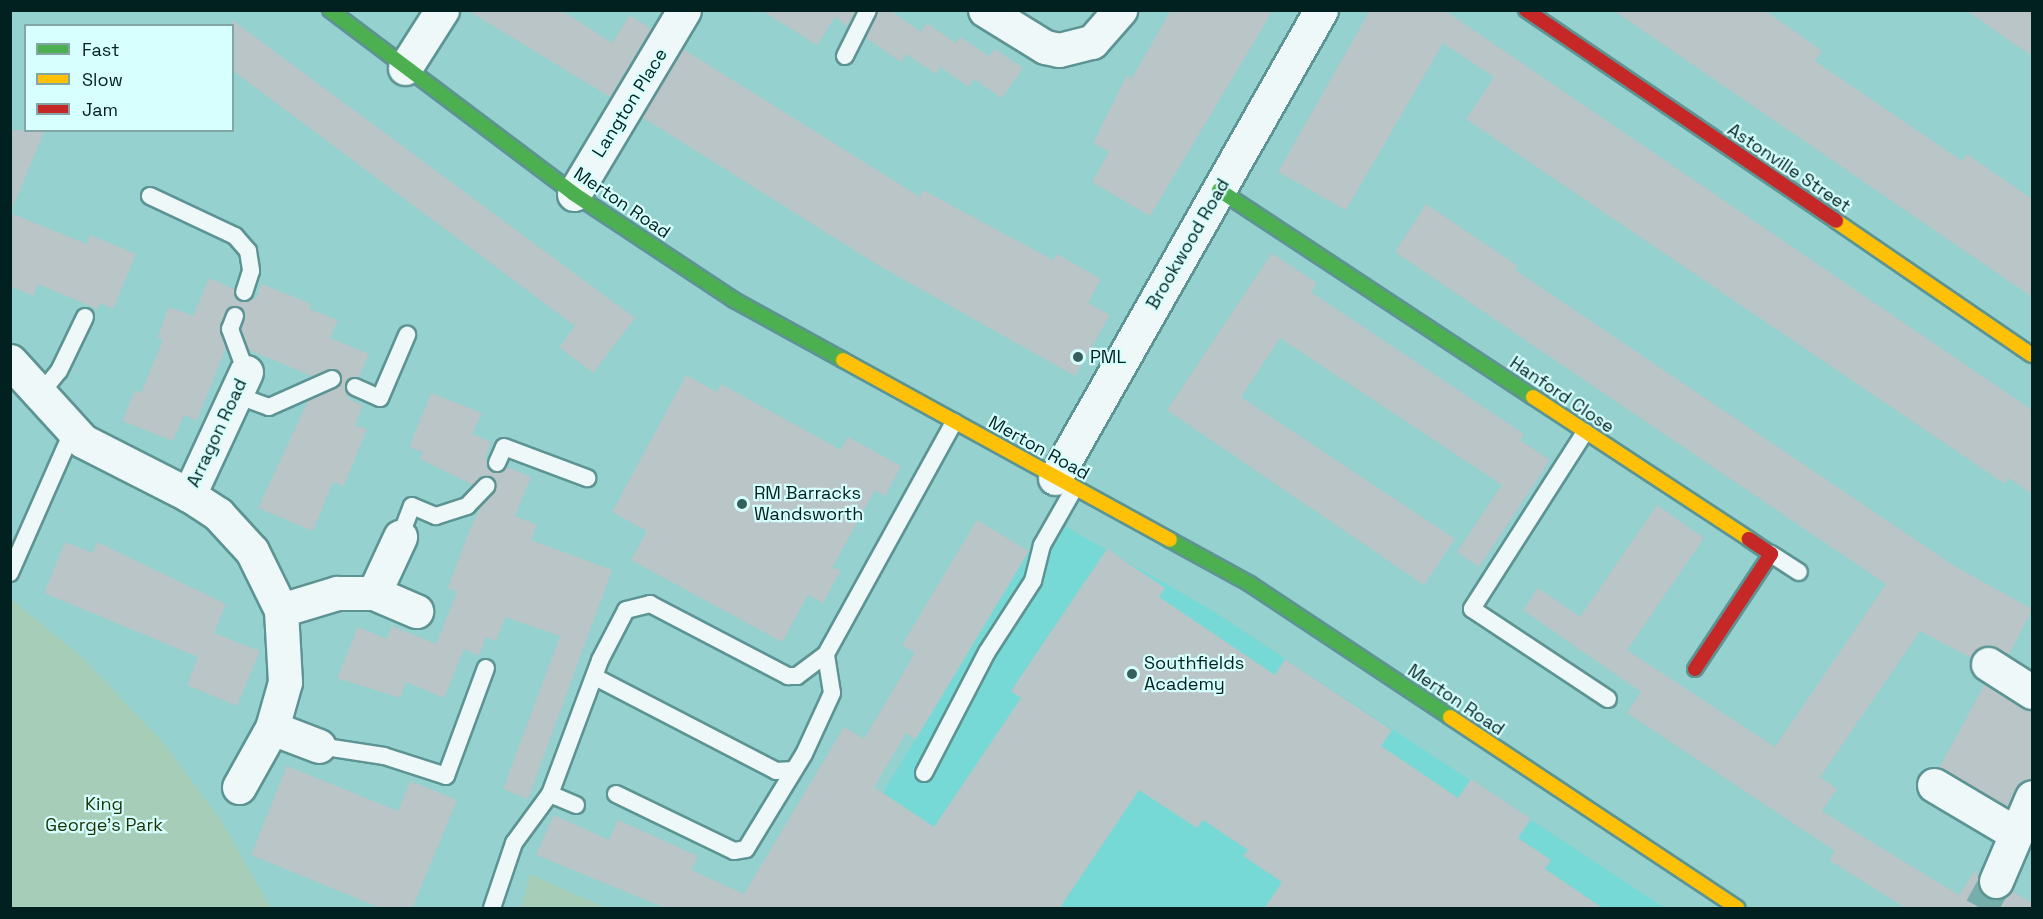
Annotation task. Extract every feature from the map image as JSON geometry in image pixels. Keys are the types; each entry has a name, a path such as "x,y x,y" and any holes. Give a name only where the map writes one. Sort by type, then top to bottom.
{"main road":[{"name":"Merton Road","path":"330,10 574,194 734,300 1250,584 1737,909"},
{"name":"Astonville Street","path":"1526,10 2032,355"},
{"name":"Hanford Close","path":"1219,190 1771,554"},
{"path":"1695,669 1771,554"}],"street":[{"path":"405,68 442,10"},
{"name":"Langton Place","path":"574,194 684,10"},
{"path":"985,10 1045,47 1059,50 1092,42 1120,10"},
{"name":"Brookwood Road","path":"1064,483 1219,190 1321,10"},
{"name":"Arragon Road","path":"22,379 73,430 119,461 189,495 218,514 252,551 281,610 285,682 272,728 239,787"},
{"name":"Arragon Road","path":"189,495 241,383"},
{"path":"374,593 400,537"},
{"path":"281,610 337,593 374,593 416,611"},
{"path":"1988,664 2032,692"},
{"path":"272,728 319,746"},
{"path":"1935,785 2015,833"},
{"path":"1996,881 2032,797"}],"lane":[{"path":"845,56 868,10"},
{"path":"150,196 235,236 248,251 251,271 244,292"},
{"path":"235,316 230,329 241,383 269,407 332,379"},
{"path":"22,379 59,371 85,317"},
{"path":"355,387 380,398 407,335"},
{"path":"492,909 514,843 550,794 595,677 626,610 638,604 650,604 788,676 797,676 826,654 954,422"},
{"path":"10,573 73,430"},
{"path":"1585,432 1472,609 1608,699"},
{"path":"496,463 504,447 587,478"},
{"path":"924,773 987,652 1033,581 1042,545 1064,483"},
{"path":"400,537 412,506 436,516 467,506 486,486"},
{"path":"1771,554 1799,572"},
{"path":"616,794 734,851 746,849 794,770 832,693 826,654"},
{"path":"319,746 384,756 446,776 486,668"},
{"path":"595,677 776,771 794,770"},
{"path":"550,794 576,805"}],"shaded area":[{"name":"Southfields Academy","path":"1049,517 1208,608 1665,908 814,908"}],"green space":[{"name":"King George's Park","path":"10,598 83,658 162,741 221,820 271,908 11,908"},
{"path":"530,874 607,908 521,908"}],"building":[{"path":"467,10 561,10 612,43 630,15 651,29 610,97"},
{"path":"761,10 856,10 848,26 835,17 817,45"},
{"path":"878,10 890,10 921,32 927,23 956,43 960,37 989,56 995,49 1023,68 1002,98 974,79 969,87 940,67 936,74 906,54 901,62 866,38"},
{"path":"1171,10 1273,10 1150,216 1092,182 1109,152 1093,143 1127,75 1132,78"},
{"path":"1370,10 1444,10 2032,410 2032,494 2009,478 2005,484 1466,119 1494,77 1443,43 1346,210 1278,172"},
{"path":"1613,10 1764,10 1822,51 1815,61 1962,161 1967,154 2032,199 2032,297"},
{"path":"1966,10 2032,10 2032,56 2010,41"},
{"path":"232,20 635,318 593,373 559,347 575,326 234,71 234,24"},
{"path":"683,49 920,197 923,190 1053,260 1057,254 1101,279 1088,303 1110,315 1075,376 878,265 642,117"},
{"path":"10,130 44,132 11,211"},
{"path":"1426,204 1518,266 1515,270 1956,567 2032,609 2009,655 1988,645 1979,648 1971,658 1920,631 1820,777 1837,789 1822,811 1959,895 1976,869 1981,892 1988,898 1999,899 2012,891 2032,903 2032,909 1907,909 1829,860 1835,851 1627,713 1641,692 1523,610 1538,588 1580,617 1657,505 1704,538 1627,650 1775,747 1886,584 1395,252"},
{"path":"10,213 87,244 90,235 136,254 113,309 100,303 97,309 38,284 33,296 10,286"},
{"path":"1272,253 1317,283 1311,292 1524,434 1520,440 1550,460 1479,567 1457,552 1502,485 1280,338 1241,397 1455,539 1424,585 1167,410"},
{"path":"209,278 234,289 241,302 256,298 262,284 311,304 309,309 338,320 330,338 369,354 359,377 349,378 345,388 350,400 363,405 355,425 367,429 344,486 333,482 313,531 258,508 308,401 337,388 342,375 333,369 312,376 249,350 241,329 245,314 239,306 228,308 220,325 226,348 197,420 184,415 173,441 122,421 135,390 141,393 163,340 157,338 169,307 193,316"},
{"name":"RM Barracks Wandsworth","path":"686,375 717,392 721,384 841,450 848,437 901,466 885,496 875,490 832,568 841,570 823,603 808,595 782,642 631,560 647,531 612,512"},
{"path":"431,393 482,413 472,434 491,442 485,458 489,470 499,473 507,467 531,477 515,516 537,525 531,540 612,570 528,799 503,789 560,636 505,617 496,641 486,637 479,656 464,649 444,698 406,682 400,698 337,678 358,627 387,639 392,626 436,644 457,592 448,588 468,534 480,508 496,489 489,476 473,485 420,459 423,452 409,447"},
{"name":"Southfields Academy","path":"977,520 1029,551 916,739 906,733 874,787 934,827 1021,698 1011,691 1107,549 1165,588 1159,597 1275,675 1285,659 1392,730 1381,746 1458,798 1471,779 1531,819 1518,838 1551,860 1545,869 1604,909 1264,909 1282,882 1243,856 1248,850 1203,820 1197,828 1139,790 1059,909 668,909 536,855 554,815 609,840 618,820 698,856 691,870 744,894 844,727 864,739 915,653 902,645"},
{"path":"65,542 93,553 97,542 226,604 214,633 260,651 237,706 187,685 198,657 44,593"},
{"path":"1985,684 2032,711 2032,779 2020,782 2007,807 1939,768"},
{"path":"287,766 398,811 410,781 457,800 412,909 383,909 251,855"}],"tunnel":[{"path":"1981,908 1996,881"}],"traffic: fast":[{"path":"330,10 574,194 734,300 843,360"},
{"path":"1219,190 1533,397"},
{"path":"1170,540 1250,584 1450,717"}],"traffic: slow":[{"path":"1836,221 2032,355"},
{"path":"843,360 1170,540"},
{"path":"1533,397 1749,539"},
{"path":"1450,717 1737,908"}],"traffic: jam":[{"path":"1526,10 1836,221"},
{"path":"1695,669 1771,554 1749,539"}],"place":[{"name":"PML","path":"1078,357"},
{"name":"RM Barracks Wandsworth","path":"742,504"},
{"name":"Southfields Academy","path":"1132,674"}]}
